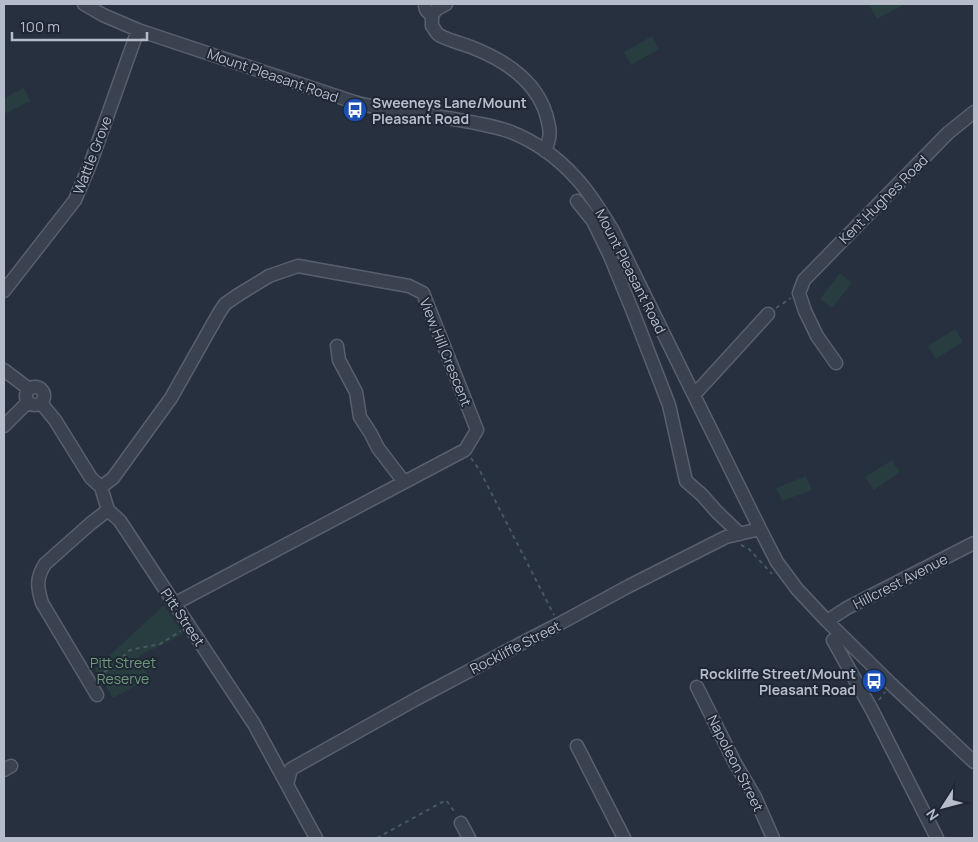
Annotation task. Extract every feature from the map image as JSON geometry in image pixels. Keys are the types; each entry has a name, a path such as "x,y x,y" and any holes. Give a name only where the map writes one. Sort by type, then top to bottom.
{"street":[{"name":"Mount Pleasant Road","path":"84,4 138,30 354,102 371,107 469,121 511,132 546,151 561,163 577,179 609,224 777,562 797,589 827,621 974,762"},
{"path":"446,4 437,9 429,9 432,26 439,35 484,52 508,66 528,82 544,107 548,122 551,137 546,151"},
{"name":"Wattle Grove","path":"4,291 75,200 91,162 138,30"},
{"name":"Kent Hughes Road","path":"799,293 804,280 948,133 974,112"},
{"path":"577,201 593,221 634,312 669,405 686,481 740,534"},
{"name":"View Hill Crescent","path":"101,487 113,478 171,398 225,304 269,276 298,266 409,286 423,292 477,430 465,450"},
{"path":"799,293 817,336 836,363"},
{"path":"694,395 768,314"},
{"path":"337,346 339,360 356,392 360,417 378,448 404,482"},
{"path":"4,370 29,389 26,395 34,402 4,426"},
{"name":"Pitt Street","path":"34,402 55,420 91,478 101,487 108,510 120,521 254,724 316,838"},
{"path":"174,604 465,450"},
{"path":"97,695 42,603 38,592 38,582 40,572 45,564 108,510"},
{"name":"Rockliffe Street","path":"287,785 291,769 418,698 629,586 726,537 760,529"},
{"name":"Hillcrest Avenue","path":"827,621 847,608 974,543"},
{"path":"833,640 872,710 937,838"},
{"name":"Napoleon Street","path":"697,688 735,763 755,797 773,838"},
{"path":"577,746 624,838"},
{"path":"461,822 469,838"}],"path":[{"path":"768,314 799,293"},
{"path":"465,450 480,471 559,624"},
{"path":"89,681 108,670 130,650 160,644 189,626"},
{"path":"872,710 891,684"},
{"path":"377,838 446,800 461,822"}],"green space":[{"path":"870,4 905,4 877,19"},
{"path":"652,36 659,49 631,65 624,52"},
{"path":"24,88 30,101 4,114 4,98"},
{"path":"840,273 852,283 832,308 820,299"},
{"path":"955,329 963,342 936,359 928,346"},
{"path":"892,460 900,472 874,490 865,477"},
{"path":"806,476 812,490 782,501 776,488"},
{"name":"Pitt Street Reserve","path":"164,605 183,634 139,656 150,678 113,698 95,669"}],"place":[{"name":"Sweeneys Lane/Mount Pleasant Road","path":"355,110"},
{"name":"Rockliffe Street/Mount Pleasant Road","path":"874,681"}]}
